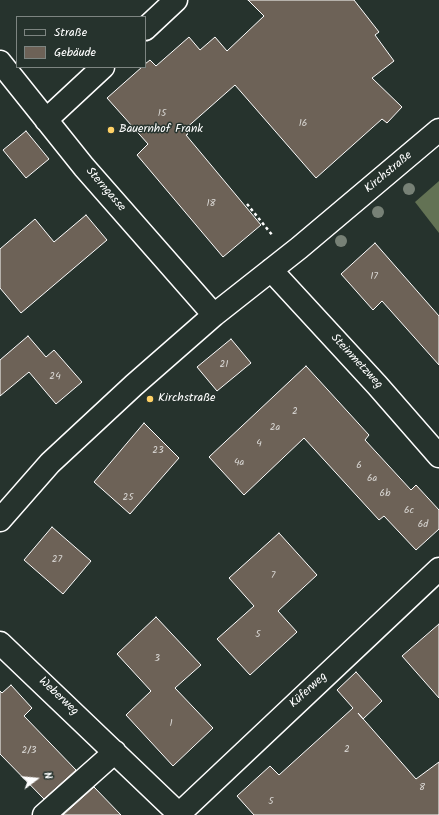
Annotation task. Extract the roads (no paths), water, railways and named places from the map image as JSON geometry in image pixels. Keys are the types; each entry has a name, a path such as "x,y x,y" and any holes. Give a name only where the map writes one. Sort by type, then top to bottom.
{"street":[{"path":"146,28 176,0"},
{"name":"Sterngasse","path":"0,62 89,173 214,315"},
{"path":"46,120 102,68"},
{"name":"Kirchstraße","path":"0,520 50,464 134,385 214,315 271,270 439,130"},
{"name":"Steinmetzweg","path":"271,270 377,385 439,456"},
{"name":"Küferweg","path":"180,814 439,569"},
{"name":"Weberweg","path":"0,643 180,814"},
{"path":"44,815 115,752"}],"place":[{"name":"Bauernhof Frank","path":"111,130"},
{"name":"Kirchstraße","path":"150,399"}]}
